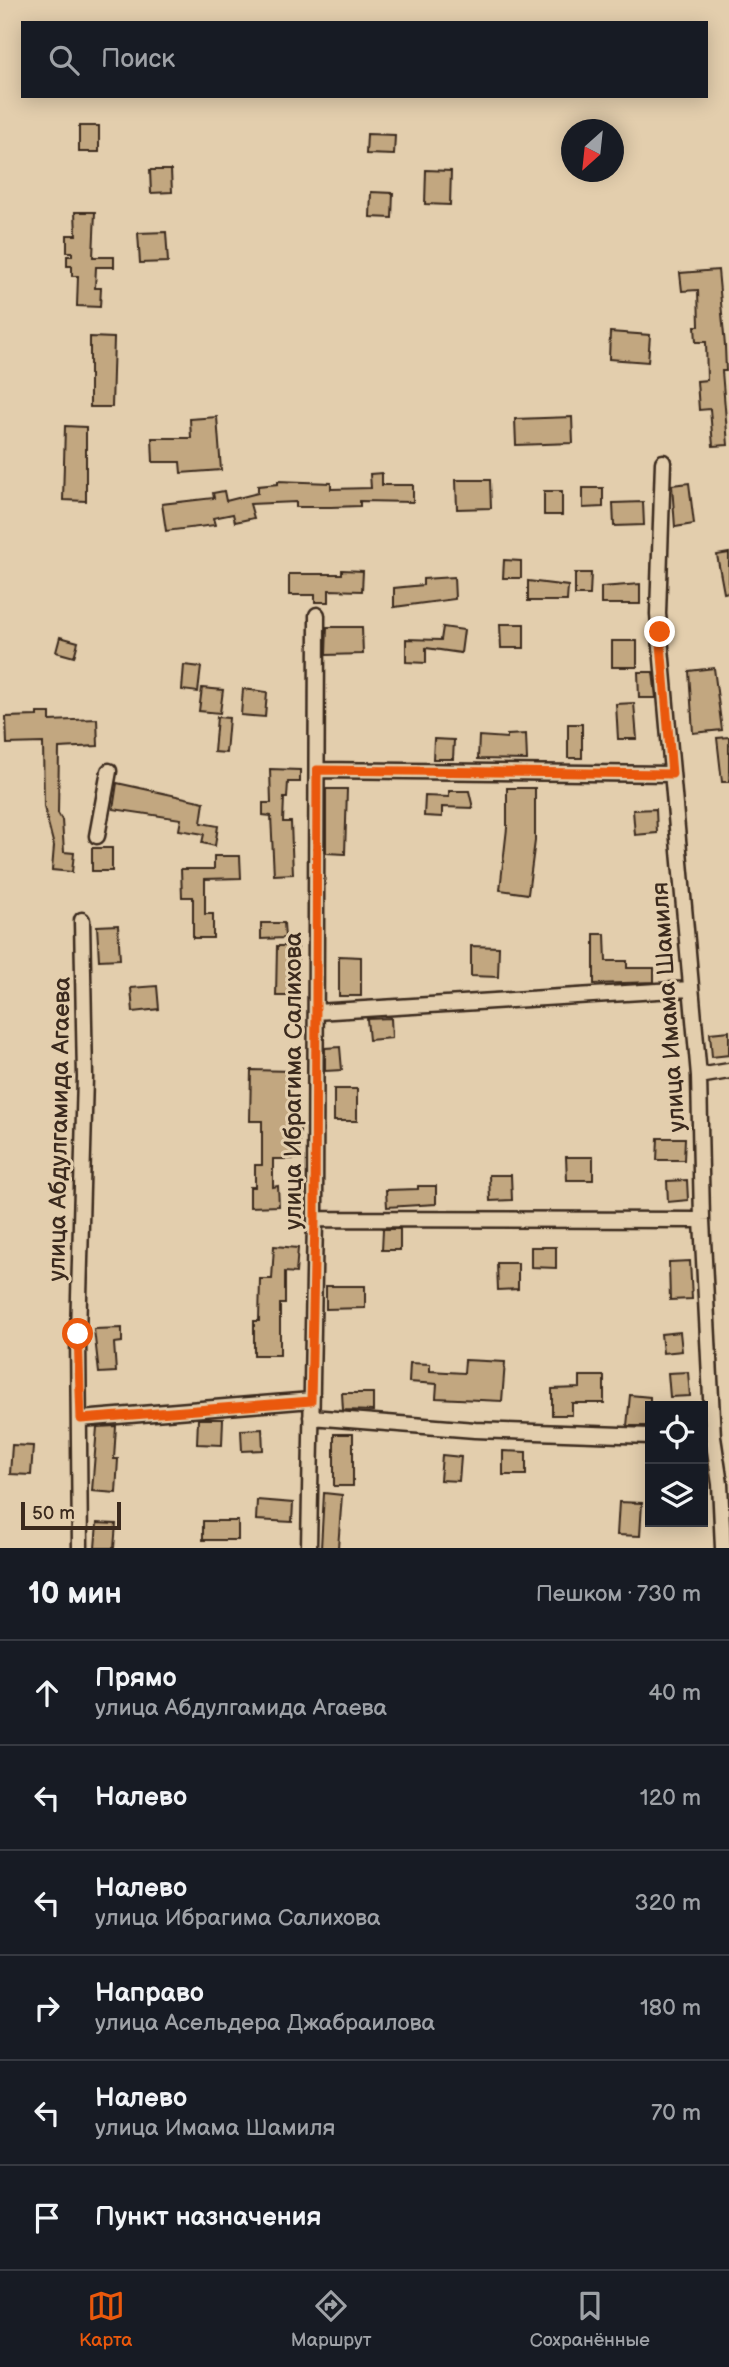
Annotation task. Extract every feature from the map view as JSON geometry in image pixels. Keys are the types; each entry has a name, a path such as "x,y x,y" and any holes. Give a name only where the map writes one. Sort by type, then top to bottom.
{"street":[{"name":"улица Имама Шамиля","path":"663,462 658,614 699,1076 707,1401"},
{"name":"улица Ибрагима Салихова","path":"309,1548 315,1219 317,615"},
{"path":"317,770 672,774"},
{"path":"97,836 108,771"},
{"name":"улица Абдулгамида Агаева","path":"80,1548 81,1419 78,1334 85,1077 82,920"},
{"path":"316,1012 690,989"},
{"path":"699,1076 729,1071"},
{"path":"315,1219 702,1220"},
{"path":"81,1419 311,1401"},
{"path":"311,1418 475,1430 645,1436"},
{"name":"улица Имама Шамиля","path":"708,1437 725,1484 723,1548"}],"building":[{"path":"79,126 99,126 99,152 79,152"},
{"path":"367,134 395,135 394,155 366,154"},
{"path":"150,170 171,170 172,192 151,193"},
{"path":"426,170 451,171 450,205 425,204"},
{"path":"371,192 393,193 392,218 370,217"},
{"path":"75,212 95,212 93,257 114,257 114,267 96,267 95,288 101,288 100,307 77,306 78,276 72,276 72,266 67,266 67,256 72,256 72,252 67,252 67,235 76,235"},
{"path":"166,232 168,262 140,263 138,233"},
{"path":"718,270 725,346 726,371 722,371 728,445 713,446 710,409 699,410 697,381 707,380 706,342 696,342 695,326 699,326 698,290 682,291 680,273"},
{"path":"610,332 650,335 648,362 609,359"},
{"path":"90,337 114,338 112,407 90,407"},
{"path":"217,417 221,470 181,473 180,462 153,462 152,438 191,438 190,419"},
{"path":"572,417 573,443 516,445 515,419"},
{"path":"65,426 86,427 86,501 63,500"},
{"path":"382,473 382,485 413,485 413,502 360,501 360,506 331,507 296,507 296,502 250,504 254,518 235,522 233,514 213,518 215,525 166,531 162,504 214,498 213,493 224,491 226,501 258,493 258,486 278,484 278,481 331,483 331,489 371,488 370,474"},
{"path":"456,480 490,480 491,508 457,509"},
{"path":"689,483 694,524 675,527 672,485"},
{"path":"583,488 603,488 603,507 583,508"},
{"path":"544,491 562,491 562,515 544,515"},
{"path":"643,502 644,525 614,526 613,503"},
{"path":"729,553 729,592 724,593 717,555"},
{"path":"504,560 521,561 521,578 503,578"},
{"path":"342,570 363,571 362,591 329,590 329,602 315,602 315,595 289,595 289,574 342,574"},
{"path":"575,573 591,573 590,595 575,595"},
{"path":"454,577 455,599 394,607 394,588 423,585 423,579"},
{"path":"528,581 568,586 567,601 528,601"},
{"path":"640,584 640,604 601,604 601,587"},
{"path":"500,624 524,624 524,648 501,648"},
{"path":"327,627 362,627 363,654 326,655"},
{"path":"443,627 464,630 461,653 426,648 426,663 406,662 406,639 441,640"},
{"path":"60,637 78,642 74,657 56,652"},
{"path":"612,641 637,641 637,667 612,667"},
{"path":"184,665 201,667 198,692 182,690"},
{"path":"714,668 722,730 693,733 689,671"},
{"path":"638,672 653,672 656,698 639,698"},
{"path":"202,688 223,690 220,713 199,711"},
{"path":"243,689 267,692 265,717 241,715"},
{"path":"634,703 637,739 618,739 616,704"},
{"path":"37,713 50,713 50,721 97,719 98,746 59,748 58,813 62,820 64,852 74,853 72,872 52,870 54,846 44,807 43,743 7,744 6,717 37,716"},
{"path":"217,717 229,718 226,753 214,752"},
{"path":"568,724 582,724 582,758 568,758"},
{"path":"526,734 527,760 478,759 479,736 507,738 507,735"},
{"path":"729,737 729,782 722,782 717,738"},
{"path":"434,739 454,740 453,759 433,759"},
{"path":"270,769 300,770 300,782 288,782 287,798 284,798 283,822 291,822 293,874 274,875 271,816 263,815 263,803 271,803"},
{"path":"117,783 204,802 201,823 218,826 215,846 202,843 204,834 179,830 181,819 113,809"},
{"path":"507,788 535,788 535,841 528,894 500,890 507,828"},
{"path":"326,789 347,789 345,854 326,853"},
{"path":"449,791 469,791 473,808 442,807 442,817 424,816 425,796 449,797"},
{"path":"656,809 657,833 635,835 633,810"},
{"path":"92,848 112,848 112,871 92,871"},
{"path":"214,856 240,856 241,878 205,879 205,914 213,914 213,938 193,938 193,897 182,897 181,869 214,869"},
{"path":"261,923 284,923 285,938 261,939"},
{"path":"118,925 120,959 99,960 97,926"},
{"path":"594,934 605,934 606,961 627,961 627,968 654,968 654,982 594,984"},
{"path":"277,946 298,946 297,996 276,996"},
{"path":"471,946 499,947 498,977 471,976"},
{"path":"339,956 361,957 361,996 339,996"},
{"path":"157,986 159,1009 133,1012 131,988"},
{"path":"391,1018 392,1038 369,1040 367,1019"},
{"path":"729,1031 729,1055 712,1057 710,1033"},
{"path":"340,1047 342,1070 325,1071 325,1048"},
{"path":"251,1070 291,1071 290,1129 300,1130 299,1159 273,1159 273,1187 278,1186 279,1206 250,1207 250,1187 255,1187 255,1165 262,1165 262,1121 250,1121"},
{"path":"334,1089 357,1089 357,1121 334,1121"},
{"path":"658,1138 685,1138 684,1160 657,1160"},
{"path":"566,1157 593,1157 593,1180 567,1180"},
{"path":"489,1175 511,1175 512,1200 490,1201"},
{"path":"687,1180 688,1200 668,1202 667,1181"},
{"path":"418,1186 436,1186 436,1204 387,1207 386,1190 418,1189"},
{"path":"383,1229 400,1229 400,1250 382,1250"},
{"path":"274,1246 298,1248 296,1273 285,1272 285,1304 280,1304 280,1355 254,1355 254,1321 259,1321 260,1279 272,1279"},
{"path":"531,1247 556,1247 556,1268 531,1267"},
{"path":"690,1261 692,1299 670,1300 669,1262"},
{"path":"497,1263 518,1263 518,1289 498,1290"},
{"path":"326,1286 365,1286 365,1308 326,1309"},
{"path":"122,1328 122,1342 114,1343 116,1372 99,1373 94,1329"},
{"path":"680,1332 682,1351 663,1353 661,1334"},
{"path":"465,1360 505,1362 502,1401 436,1398 437,1384 409,1382 410,1363 430,1364 430,1371 464,1373"},
{"path":"688,1372 690,1396 670,1397 668,1373"},
{"path":"580,1376 604,1376 604,1403 572,1403 572,1415 552,1415 552,1389 580,1388"},
{"path":"342,1393 373,1393 373,1411 343,1410"},
{"path":"630,1395 650,1397 650,1401 645,1401 645,1426 627,1426"},
{"path":"198,1419 223,1419 222,1445 197,1444"},
{"path":"116,1426 116,1493 92,1491 97,1427"},
{"path":"262,1429 263,1450 242,1451 241,1430"},
{"path":"334,1434 353,1434 353,1486 334,1486"},
{"path":"12,1445 33,1446 31,1475 10,1474"},
{"path":"503,1451 526,1452 526,1475 503,1475"},
{"path":"442,1455 461,1457 459,1481 440,1480"},
{"path":"324,1493 342,1495 338,1548 321,1548"},
{"path":"257,1500 293,1503 292,1522 256,1520"},
{"path":"619,1502 642,1503 640,1536 617,1535"},
{"path":"203,1521 238,1521 238,1540 203,1540"},
{"path":"97,1523 116,1524 114,1548 95,1548"}],"route":[{"path":"78,1334 81,1419 311,1401 315,1219 317,770 672,774 660,632"}]}
